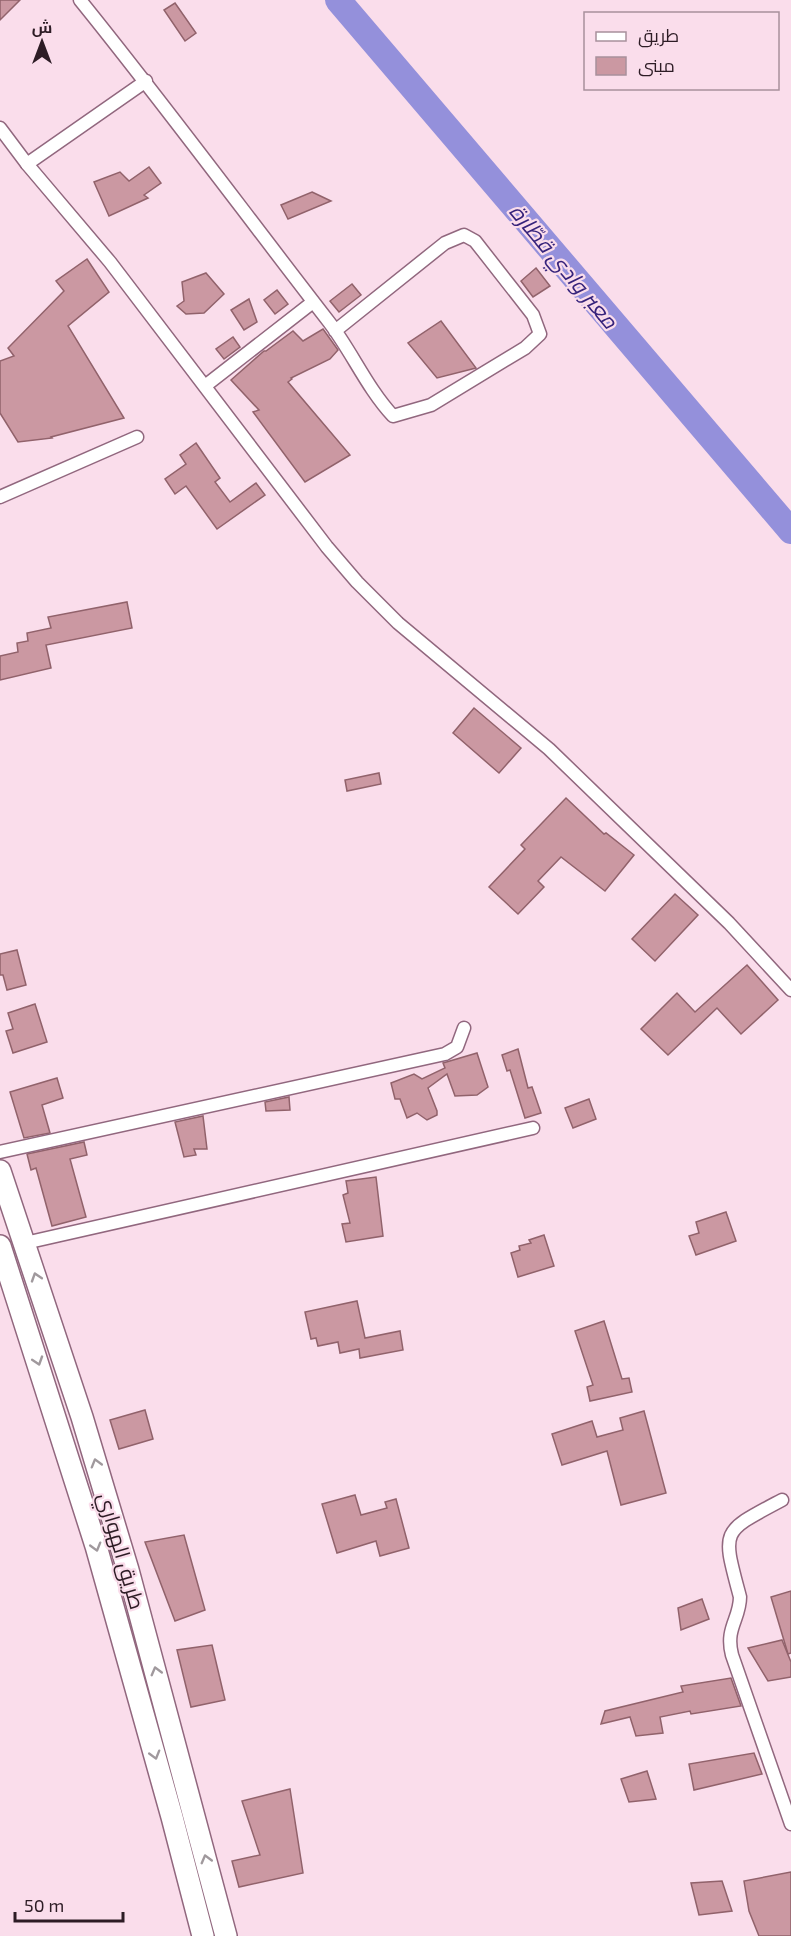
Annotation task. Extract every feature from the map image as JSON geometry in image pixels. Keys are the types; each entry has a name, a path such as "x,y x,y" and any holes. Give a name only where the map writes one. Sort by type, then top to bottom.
{"highway":[{"name":"طريق الهواري","path":"0,1171 82,1417 124,1559 226,1936"},
{"name":"طريق الهواري","path":"0,1246 96,1546 203,1936"}],"street":[{"path":"80,0 146,81 335,331 379,401 393,416 431,405 525,348 540,334 533,315 475,241 464,235 445,243 335,331"},
{"path":"27,164 146,81"},
{"path":"0,128 27,164 110,262 327,547 357,582 398,623 549,749 729,923 791,990"},
{"path":"205,386 313,302"},
{"path":"0,497 137,438"},
{"path":"0,1152 445,1054 457,1047 464,1028"},
{"path":"25,1243 533,1128"},
{"path":"782,1500 743,1521 730,1535 728,1553 740,1603 732,1623 730,1640 732,1655 791,1824"}],"building":[{"path":"0,0 20,0 0,20"},
{"path":"175,3 196,33 185,41 164,10"},
{"path":"149,167 161,183 144,195 148,198 109,216 94,182 120,172 129,181"},
{"path":"312,192 331,201 288,219 281,205"},
{"path":"87,259 109,292 68,326 124,418 52,438 18,442 0,413 0,361 14,356 8,348 64,291 56,281"},
{"path":"536,268 550,286 533,297 521,281"},
{"path":"206,273 224,294 204,313 186,314 177,306 184,301 182,282"},
{"path":"352,284 361,295 339,312 330,301"},
{"path":"277,290 288,304 275,314 264,300"},
{"path":"249,299 257,322 244,330 231,310"},
{"path":"441,321 476,368 437,378 408,343"},
{"path":"323,329 338,350 330,359 291,378 288,382 350,455 305,482 253,412 259,410 231,380 264,351 293,331 303,341"},
{"path":"233,337 240,347 224,359 216,349"},
{"path":"196,443 220,478 215,482 230,502 256,483 265,495 217,529 186,486 175,494 165,479 186,464 180,455"},
{"path":"127,602 132,628 46,645 51,668 0,680 0,656 18,652 17,643 28,641 27,633 51,628 48,617"},
{"path":"474,708 521,748 499,773 453,733"},
{"path":"379,773 381,784 347,791 345,780"},
{"path":"566,798 604,834 606,833 634,855 605,891 561,857 538,881 544,887 518,914 489,887 525,849 521,845"},
{"path":"675,894 698,915 655,961 632,939"},
{"path":"17,950 26,985 7,990 3,975 0,975 0,954"},
{"path":"747,965 778,1000 741,1034 717,1008 668,1055 641,1029 677,993 695,1012"},
{"path":"35,1004 47,1042 13,1053 6,1031 13,1029 8,1013"},
{"path":"518,1049 528,1088 532,1087 541,1113 525,1118 510,1070 507,1071 502,1055"},
{"path":"477,1053 488,1087 477,1095 455,1096 447,1074 428,1088 437,1115 427,1120 417,1113 407,1118 400,1099 395,1099 391,1083 414,1074 422,1079 445,1068 443,1063"},
{"path":"57,1078 63,1098 42,1105 50,1133 24,1138 10,1092"},
{"path":"289,1097 290,1110 266,1111 265,1102"},
{"path":"589,1099 596,1119 573,1128 565,1108"},
{"path":"203,1116 207,1149 194,1149 196,1155 184,1157 175,1122"},
{"path":"84,1142 87,1155 70,1159 86,1217 52,1226 36,1168 31,1170 27,1154"},
{"path":"376,1177 383,1236 346,1242 342,1224 350,1223 343,1195 348,1193 346,1181"},
{"path":"726,1212 736,1241 696,1255 689,1236 699,1233 696,1222"},
{"path":"544,1235 554,1266 518,1277 511,1253 520,1250 519,1246 531,1243 529,1240"},
{"path":"357,1301 365,1338 400,1331 403,1350 360,1358 359,1349 340,1353 338,1342 318,1346 316,1338 311,1339 305,1312"},
{"path":"604,1321 622,1379 629,1378 632,1392 590,1401 587,1387 593,1385 575,1331"},
{"path":"145,1410 153,1439 119,1449 110,1420"},
{"path":"644,1411 666,1493 621,1505 607,1451 562,1465 552,1434 592,1421 597,1437 623,1430 620,1418"},
{"path":"355,1495 361,1515 387,1508 385,1502 396,1499 409,1548 380,1556 376,1541 337,1553 322,1504"},
{"path":"184,1535 205,1610 175,1621 145,1542"},
{"path":"791,1591 791,1653 788,1654 771,1597"},
{"path":"702,1599 709,1619 681,1630 678,1608"},
{"path":"782,1640 791,1662 791,1677 768,1681 748,1648"},
{"path":"212,1645 225,1700 191,1707 177,1650"},
{"path":"731,1678 741,1706 691,1714 690,1711 660,1717 663,1733 636,1736 630,1717 601,1724 605,1711 683,1692 681,1686"},
{"path":"754,1753 762,1774 694,1790 689,1764"},
{"path":"647,1771 656,1799 629,1802 621,1779"},
{"path":"290,1789 303,1873 239,1887 232,1861 260,1855 242,1801"},
{"path":"791,1872 791,1936 759,1936 749,1911 744,1881"},
{"path":"722,1881 732,1911 699,1915 691,1883"}],"waterway":[{"name":"معبر وادي قطّارة","path":"338,0 791,531"}]}
